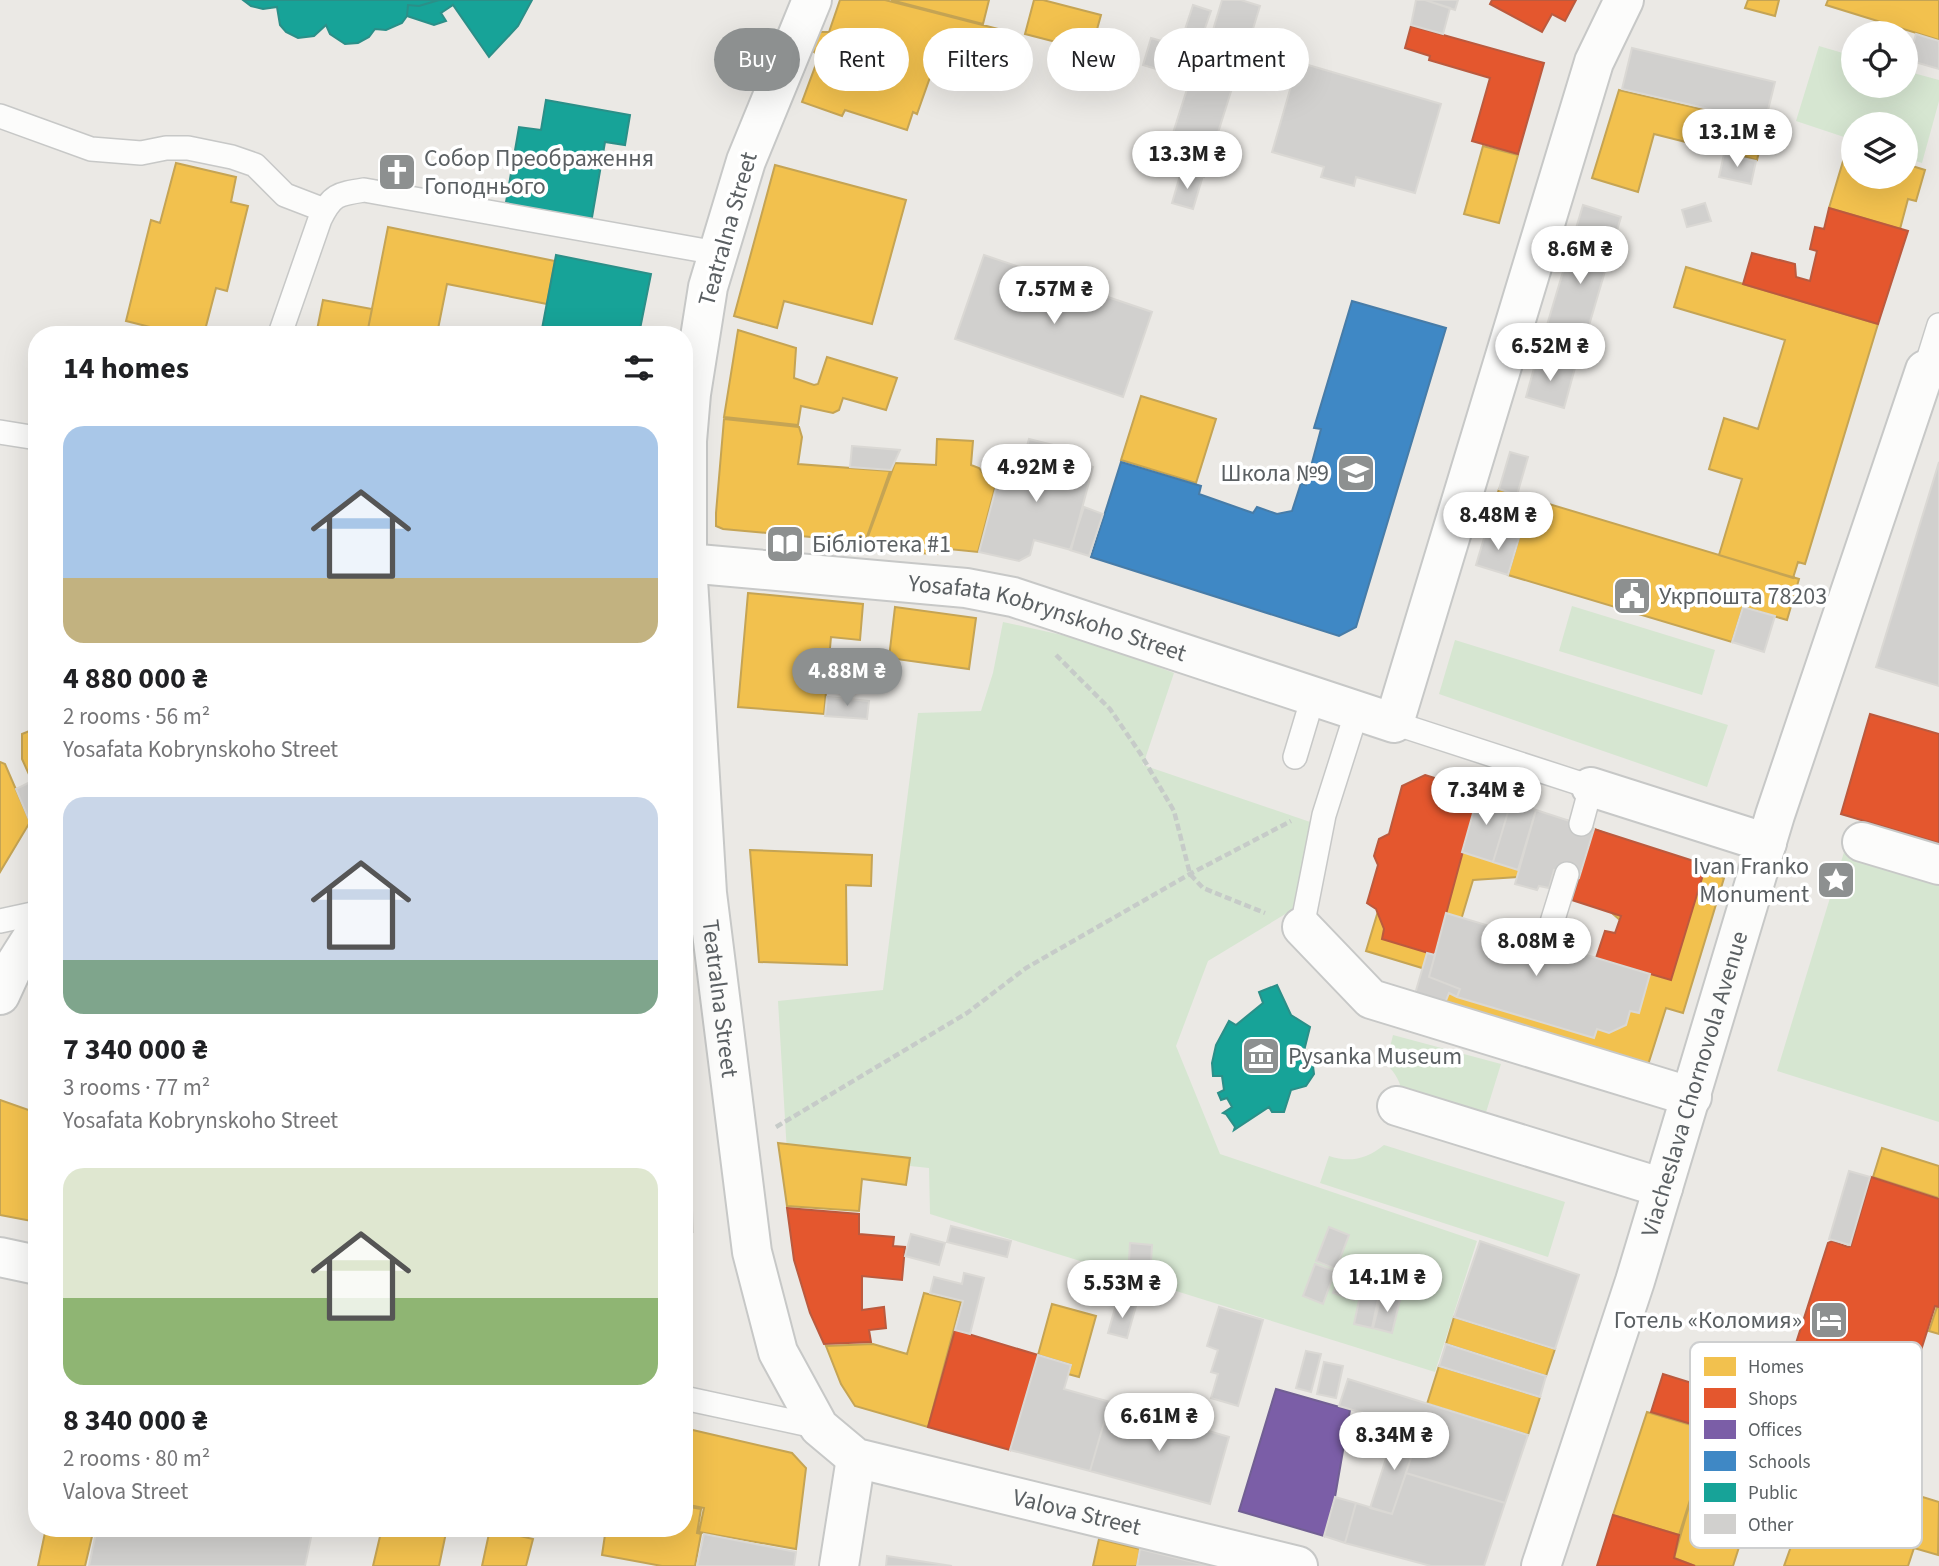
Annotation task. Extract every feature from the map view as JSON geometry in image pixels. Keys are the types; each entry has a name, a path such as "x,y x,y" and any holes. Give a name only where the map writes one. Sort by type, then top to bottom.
{"street":[{"name":"Teatralna Street","path":"693,381 708,287 717,253 758,128 812,0"},
{"path":"1394,723 1594,62 1624,0"},
{"name":"Viacheslava Chornovola Avenue","path":"1541,1566 1692,1097 1767,843 1932,372"},
{"name":"Yosafata Kobrynskoho Street","path":"693,564 966,588 1013,597 1394,723"},
{"path":"1591,786 1767,843"},
{"name":"Teatralna Street","path":"693,793 696,892 740,1147 752,1252 778,1352 819,1427 856,1458"},
{"path":"1862,842 1939,865"},
{"path":"1302,928 1371,999 1692,1097"},
{"path":"0,995 28,944"},
{"path":"1397,1106 1663,1188"},
{"path":"0,1257 28,1263"},
{"path":"839,1566 856,1458"},
{"name":"Valova Street","path":"856,1458 1298,1566"}],"lane":[{"path":"0,116 91,149 141,153 166,148 188,148 232,157 254,166 285,195 324,210"},
{"path":"283,326 324,210 329,201 345,193 364,190 717,253"},
{"name":"Viacheslava Chornovola Avenue","path":"1932,372 1939,324"},
{"path":"0,432 28,437"},
{"path":"1295,757 1313,697"},
{"path":"1302,928 1324,815 1357,711"},
{"path":"1394,723 1591,786 1581,824"},
{"path":"1549,932 1567,874"},
{"path":"0,921 28,915"},
{"path":"693,1400 819,1427"}],"path":[{"path":"1051,651 1110,709 1140,753 1174,811 1190,874 1203,888 1302,928"},
{"path":"740,1147 967,1013 1027,968 1190,874 1309,811 1324,815"}],"green space":[{"path":"1819,46 1841,52 1841,98 1918,98 1918,74 1939,80 1939,101 1922,163 1918,162 1918,112 1841,112 1841,136 1796,121"},
{"path":"1572,606 1715,650 1702,695 1559,651"},
{"path":"1003,622 1089,641 1174,673 1143,765 1319,825 1292,910 1208,961 1176,1046 1220,1154 1477,1241 1435,1372 930,1214 929,1168 787,1153 778,1001 883,990 918,713 981,711 993,673"},
{"path":"1455,640 1728,725 1707,787 1439,694"},
{"path":"1852,826 1939,852 1939,1122 1777,1071"},
{"path":"1393,1035 1501,1064 1483,1122 1403,1097 1398,1079 1386,1064"},
{"path":"1384,1145 1565,1202 1548,1257 1320,1183 1329,1156 1358,1158 1371,1154"}],"building: Homes":[{"path":"840,0 885,0 994,28 923,28 923,91 925,91 917,114 913,112 907,130 845,110 842,116 802,102 814,70 814,91 909,91 909,28 830,28"},
{"path":"891,0 989,0 983,24"},
{"path":"1034,0 1101,15 1097,28 1047,28 1047,40 1033,36 1033,28 1027,28"},
{"path":"1748,0 1779,0 1775,16 1745,8"},
{"path":"1828,0 1939,0 1939,40 1918,33 1918,21 1878,21 1826,5"},
{"path":"1619,90 1766,124 1757,160 1654,134 1638,192 1592,178"},
{"path":"1483,146 1518,155 1499,223 1464,214"},
{"path":"176,163 236,177 231,202 248,206 227,291 216,288 206,326 146,326 126,321 151,220 160,223"},
{"path":"775,165 906,200 872,324 784,301 777,328 734,316"},
{"path":"1841,168 1841,189 1918,189 1918,168 1925,170 1916,201 1908,199 1900,229 1829,208"},
{"path":"388,227 555,261 547,304 447,284 439,326 369,326"},
{"path":"1686,267 1878,324 1805,564 1798,562 1793,578 1719,555 1742,479 1709,469 1724,418 1758,429 1785,340 1674,307"},
{"path":"323,300 372,309 369,326 318,326"},
{"path":"738,330 796,348 794,378 814,385 818,384 827,357 897,378 886,410 843,398 839,410 833,413 801,406 798,425 724,417"},
{"path":"1141,396 1216,419 1196,483 1121,460"},
{"path":"724,419 799,427 802,437 798,464 890,471 865,542 723,529 716,526"},
{"path":"937,439 973,441 971,465 979,468 986,477 997,480 978,552 939,548 939,554 916,553 917,546 866,542 895,463 936,465"},
{"path":"1499,489 1799,579 1787,620 1743,607 1732,642 1508,575 1519,538 1487,528"},
{"path":"748,593 863,604 860,640 831,637 824,714 738,707"},
{"path":"895,607 976,618 969,669 889,658"},
{"path":"28,732 28,772 22,759 22,734"},
{"path":"0,762 5,764 28,817 28,825 0,872"},
{"path":"1416,785 1581,824 1724,878 1683,1013 1666,1008 1647,1068 1436,1004 1445,975 1366,951","holes":["1567,874 1628,927 1613,977 1458,930 1473,880"]},
{"path":"750,850 872,855 871,886 846,885 847,965 759,962"},
{"path":"0,1100 28,1110 28,1220 0,1215"},
{"path":"778,1143 910,1158 906,1185 862,1179 859,1211 787,1206"},
{"path":"1882,1148 1939,1166 1939,1198 1873,1177"},
{"path":"924,1293 961,1302 928,1427 855,1406 841,1384 826,1346 873,1344 907,1354"},
{"path":"1052,1304 1096,1316 1079,1377 1068,1374 1071,1365 1038,1355"},
{"path":"1937,1307 1939,1308 1939,1334 1929,1331"},
{"path":"1454,1317 1555,1349 1546,1376 1446,1344"},
{"path":"1439,1366 1540,1397 1528,1435 1427,1404"},
{"path":"1647,1412 1690,1425 1690,1500 1679,1535 1613,1515"},
{"path":"693,1430 792,1453 806,1468 796,1549 699,1532 704,1508 693,1506"},
{"path":"1922,1497 1939,1502 1938,1555 1914,1548 1922,1548"},
{"path":"1690,1502 1690,1548 1739,1548 1733,1566 1695,1566 1674,1558"},
{"path":"693,1508 701,1509 697,1533 701,1534 695,1566 662,1566 602,1555 605,1537 693,1537"},
{"path":"44,1537 92,1537 85,1566 38,1566"},
{"path":"380,1537 445,1537 439,1566 373,1566"},
{"path":"488,1537 533,1539 526,1566 482,1566"},
{"path":"1099,1539 1140,1549 1137,1566 1093,1566"},
{"path":"1790,1548 1914,1548 1908,1566 1784,1566"}],"building: Shops":[{"path":"1492,0 1576,0 1565,21 1552,14 1542,32 1490,4"},
{"path":"1411,26 1544,63 1518,154 1472,141 1490,78 1429,60 1430,56 1405,48"},
{"path":"1829,208 1908,231 1878,324 1743,284 1752,253 1795,264 1796,277 1810,281 1817,251 1810,249 1815,227 1824,229"},
{"path":"1870,714 1939,734 1939,843 1841,814"},
{"path":"1425,775 1479,792 1435,955 1382,939 1384,929 1376,909 1367,903 1378,865 1374,856 1379,839 1389,834 1402,786"},
{"path":"1594,829 1706,865 1671,980 1596,958 1605,931 1615,933 1621,916 1572,900"},
{"path":"1871,1177 1939,1199 1939,1307 1935,1306 1922,1347 1922,1342 1796,1342 1828,1243 1832,1241 1851,1246"},
{"path":"787,1208 859,1214 859,1234 894,1237 893,1246 905,1247 902,1280 862,1276 862,1310 884,1307 886,1328 869,1330 871,1342 824,1344 810,1313 794,1260"},
{"path":"955,1330 1038,1355 1010,1450 928,1427"},
{"path":"1663,1374 1690,1382 1690,1424 1651,1412"},
{"path":"1613,1515 1679,1535 1674,1558 1695,1566 1597,1566"}],"building: Offices":[{"path":"1276,1389 1350,1410 1335,1497 1324,1536 1239,1511"}],"building: Schools":[{"name":"Школа №9","path":"1352,301 1446,328 1356,627 1339,636 1091,557 1121,462 1201,486 1199,494 1253,513 1257,507 1277,514 1292,511 1301,483 1306,485 1321,429 1314,428"}],"building: Public":[{"path":"243,0 439,0 419,6 408,5 407,16 402,23 386,30 375,29 369,37 358,43 345,44 330,34 326,25 314,36 298,38 286,32 280,25 277,7 263,9 251,6"},
{"path":"439,0 532,0 518,26 489,57 453,5 441,13 446,21 434,25 407,16 408,5 419,6"},
{"path":"546,100 630,115 625,145 605,142 591,223 505,208 519,127 541,130"},
{"path":"556,255 651,274 641,326 543,326"},
{"name":"Pysanka Museum","path":"1277,985 1291,1015 1310,1027 1304,1051 1312,1058 1314,1074 1306,1086 1291,1090 1284,1112 1272,1112 1269,1107 1234,1130 1235,1127 1223,1113 1232,1107 1227,1098 1221,1100 1218,1093 1224,1090 1222,1076 1213,1076 1212,1063 1216,1045 1229,1021 1236,1025 1263,1003 1259,992"}],"building: Other":[{"path":"1222,0 1241,0 1260,6 1253,28 1214,28"},
{"path":"1416,0 1450,8 1443,34 1411,25"},
{"path":"1425,0 1458,0 1455,10"},
{"path":"1193,5 1211,11 1205,28 1186,28"},
{"path":"1918,35 1939,41 1939,69 1918,63"},
{"path":"1151,38 1154,39 1154,68 1143,65"},
{"path":"1632,48 1775,82 1765,122 1622,89"},
{"path":"1309,65 1441,104 1415,193 1356,177 1354,186 1321,177 1324,167 1272,152 1290,91 1309,91"},
{"path":"1186,91 1231,91 1204,177 1183,171 1188,155 1168,149"},
{"path":"1724,154 1756,161 1751,184 1719,177"},
{"path":"1181,172 1202,179 1193,209 1172,203"},
{"path":"1705,203 1711,221 1687,227 1682,210"},
{"path":"1583,205 1621,217 1577,366 1538,355"},
{"path":"984,255 1152,312 1123,397 955,339"},
{"path":"1537,357 1575,368 1564,408 1526,397"},
{"path":"1029,439 1053,445 1049,455 1093,467 1071,550 1034,540 1030,555 1019,561 979,552 1001,469 1019,474"},
{"path":"852,446 900,450 891,470 850,467"},
{"path":"1510,452 1528,457 1517,495 1499,489"},
{"path":"1939,462 1939,686 1876,667"},
{"path":"1084,507 1103,514 1089,556 1070,550"},
{"path":"1487,528 1519,538 1508,575 1476,565"},
{"path":"1743,607 1775,616 1764,652 1732,642"},
{"path":"827,697 869,701 867,719 825,716"},
{"path":"28,783 28,817 16,789"},
{"path":"1479,792 1511,802 1493,862 1462,852"},
{"path":"1511,802 1536,810 1518,870 1493,862"},
{"path":"1536,810 1594,829 1579,878 1554,870 1549,888 1539,886 1537,890 1515,884"},
{"path":"1446,913 1650,974 1639,1013 1630,1011 1626,1025 1609,1033 1597,1029 1594,1038 1457,997 1460,989 1429,977"},
{"path":"1427,953 1435,955 1429,977 1460,989 1457,997 1449,993 1445,1003 1415,994"},
{"path":"1849,1171 1870,1177 1850,1245 1829,1239"},
{"path":"951,1226 1011,1241 1007,1257 947,1242"},
{"path":"1329,1227 1349,1235 1336,1269 1316,1261"},
{"path":"911,1234 945,1243 939,1265 905,1256"},
{"path":"1480,1241 1579,1275 1555,1349 1454,1317"},
{"path":"1130,1243 1152,1245 1151,1263 1129,1261"},
{"path":"1315,1264 1335,1271 1323,1304 1303,1296"},
{"path":"964,1273 984,1278 970,1334 955,1330 963,1301 930,1293 934,1277 962,1284"},
{"path":"1339,1279 1359,1286 1354,1300 1333,1293"},
{"path":"1361,1291 1379,1295 1372,1328 1354,1324"},
{"path":"1381,1296 1400,1300 1392,1333 1373,1328"},
{"path":"1117,1301 1136,1306 1127,1338 1108,1333"},
{"path":"1219,1307 1263,1320 1238,1406 1211,1398 1218,1374 1211,1372 1218,1350 1207,1346"},
{"path":"1446,1344 1546,1376 1540,1397 1439,1366"},
{"path":"1306,1351 1321,1354 1311,1392 1296,1388"},
{"path":"1038,1355 1071,1365 1064,1389 1110,1402 1090,1471 1010,1450"},
{"path":"1324,1362 1343,1366 1336,1398 1317,1394"},
{"path":"1348,1379 1528,1435 1505,1503 1406,1473 1418,1437 1365,1422 1367,1414 1339,1406"},
{"path":"1110,1402 1229,1437 1210,1504 1090,1471"},
{"path":"1395,1431 1418,1437 1392,1514 1370,1508"},
{"path":"1406,1473 1505,1503 1484,1566 1431,1566 1345,1543 1356,1503 1392,1514"},
{"path":"1335,1497 1356,1503 1345,1543 1324,1536"},
{"path":"704,1534 796,1552 794,1566 697,1566"},
{"path":"95,1537 311,1537 305,1566 89,1566"},
{"path":"1140,1549 1209,1566 1137,1566"},
{"path":"887,1556 952,1566 886,1566"}],"place":[{"name":"Собор Преображення Гоподнього","path":"397,172"},
{"name":"Школа №9","path":"1356,473"},
{"name":"Бібліотека #1","path":"785,544"},
{"name":"Укрпошта 78203","path":"1632,596"},
{"name":"Ivan Franko Monument","path":"1836,880"},
{"name":"Pysanka Museum","path":"1261,1056"},
{"name":"Готель «Коломия»","path":"1829,1320"}]}
